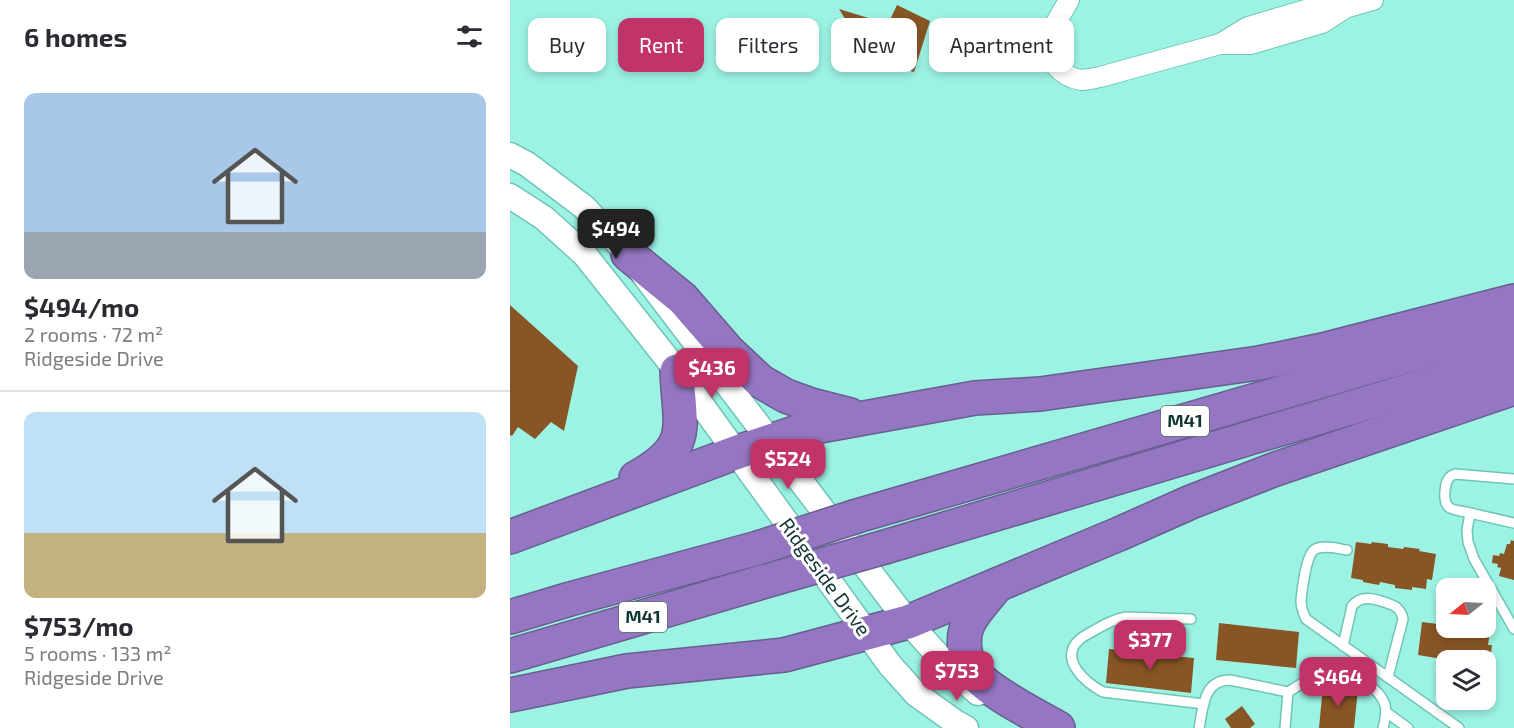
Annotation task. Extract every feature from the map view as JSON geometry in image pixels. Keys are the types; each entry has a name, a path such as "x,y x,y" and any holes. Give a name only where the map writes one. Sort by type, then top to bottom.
{"highway":[{"path":"628,254 683,299 729,352 760,381 786,396 861,418"},
{"path":"510,537 735,453 809,428 975,398 1040,394 1259,363 1323,350 1514,301"},
{"name":"M41","path":"510,617 758,548 856,516 1514,327"},
{"name":"M41","path":"510,656 885,547 1514,358"},
{"path":"586,508 653,468 674,448 681,428 677,370"},
{"path":"510,695 627,671 784,655 908,622 1191,502 1273,470 1514,388"},
{"path":"998,584 969,622 964,639 966,657 973,672 991,688 1058,728"}],"street":[{"path":"1069,0 1048,42 1049,55 1055,66 1068,76 1082,80 1220,44 1251,44 1322,23 1345,8 1373,0"},
{"name":"Ridgeside Drive","path":"510,155 527,164 584,207 628,254 908,622 945,663 977,693 999,708 1045,728"},
{"name":"Ridgeside Drive","path":"510,196 544,218 585,255 677,370 890,665 916,694 966,728"}],"lane":[{"path":"1514,479 1455,474 1448,478 1445,494 1447,504 1451,508 1514,523"},
{"path":"1470,513 1467,530 1468,542 1474,559 1514,629"},
{"path":"1347,550 1322,547 1315,550 1308,560 1301,599 1302,611 1306,619 1459,728"},
{"path":"1343,646 1352,606 1355,602 1373,598 1396,606 1403,619 1388,677"},
{"path":"1191,620 1115,618 1079,640 1071,652 1072,660 1075,668 1103,692 1204,704"},
{"path":"1199,728 1209,689 1222,680 1288,692 1334,669 1346,670 1373,687 1380,695 1386,712 1383,728"},
{"path":"1285,728 1288,692"},
{"path":"1386,712 1408,728"}],"building":[{"path":"897,5 929,21 917,62 917,18 891,18"},
{"path":"839,9 868,18 844,18"},
{"path":"510,305 578,366 564,431 551,422 535,439 518,427 512,436 510,435"},
{"path":"1511,540 1514,541 1514,580 1499,576 1501,568 1497,567 1498,564 1492,563 1493,555 1504,554"},
{"path":"1356,542 1388,544 1388,547 1420,549 1419,551 1436,554 1432,580 1427,579 1426,589 1412,587 1412,590 1351,578"},
{"path":"1422,622 1436,624 1436,638 1489,638 1488,645 1492,645 1491,650 1436,650 1436,658 1418,655"},
{"path":"1219,623 1299,632 1296,668 1216,660"},
{"path":"1109,649 1194,658 1191,693 1106,683"},
{"path":"1323,686 1358,689 1354,728 1319,728"},
{"path":"1242,706 1255,724 1250,728 1231,728 1225,719"}]}
